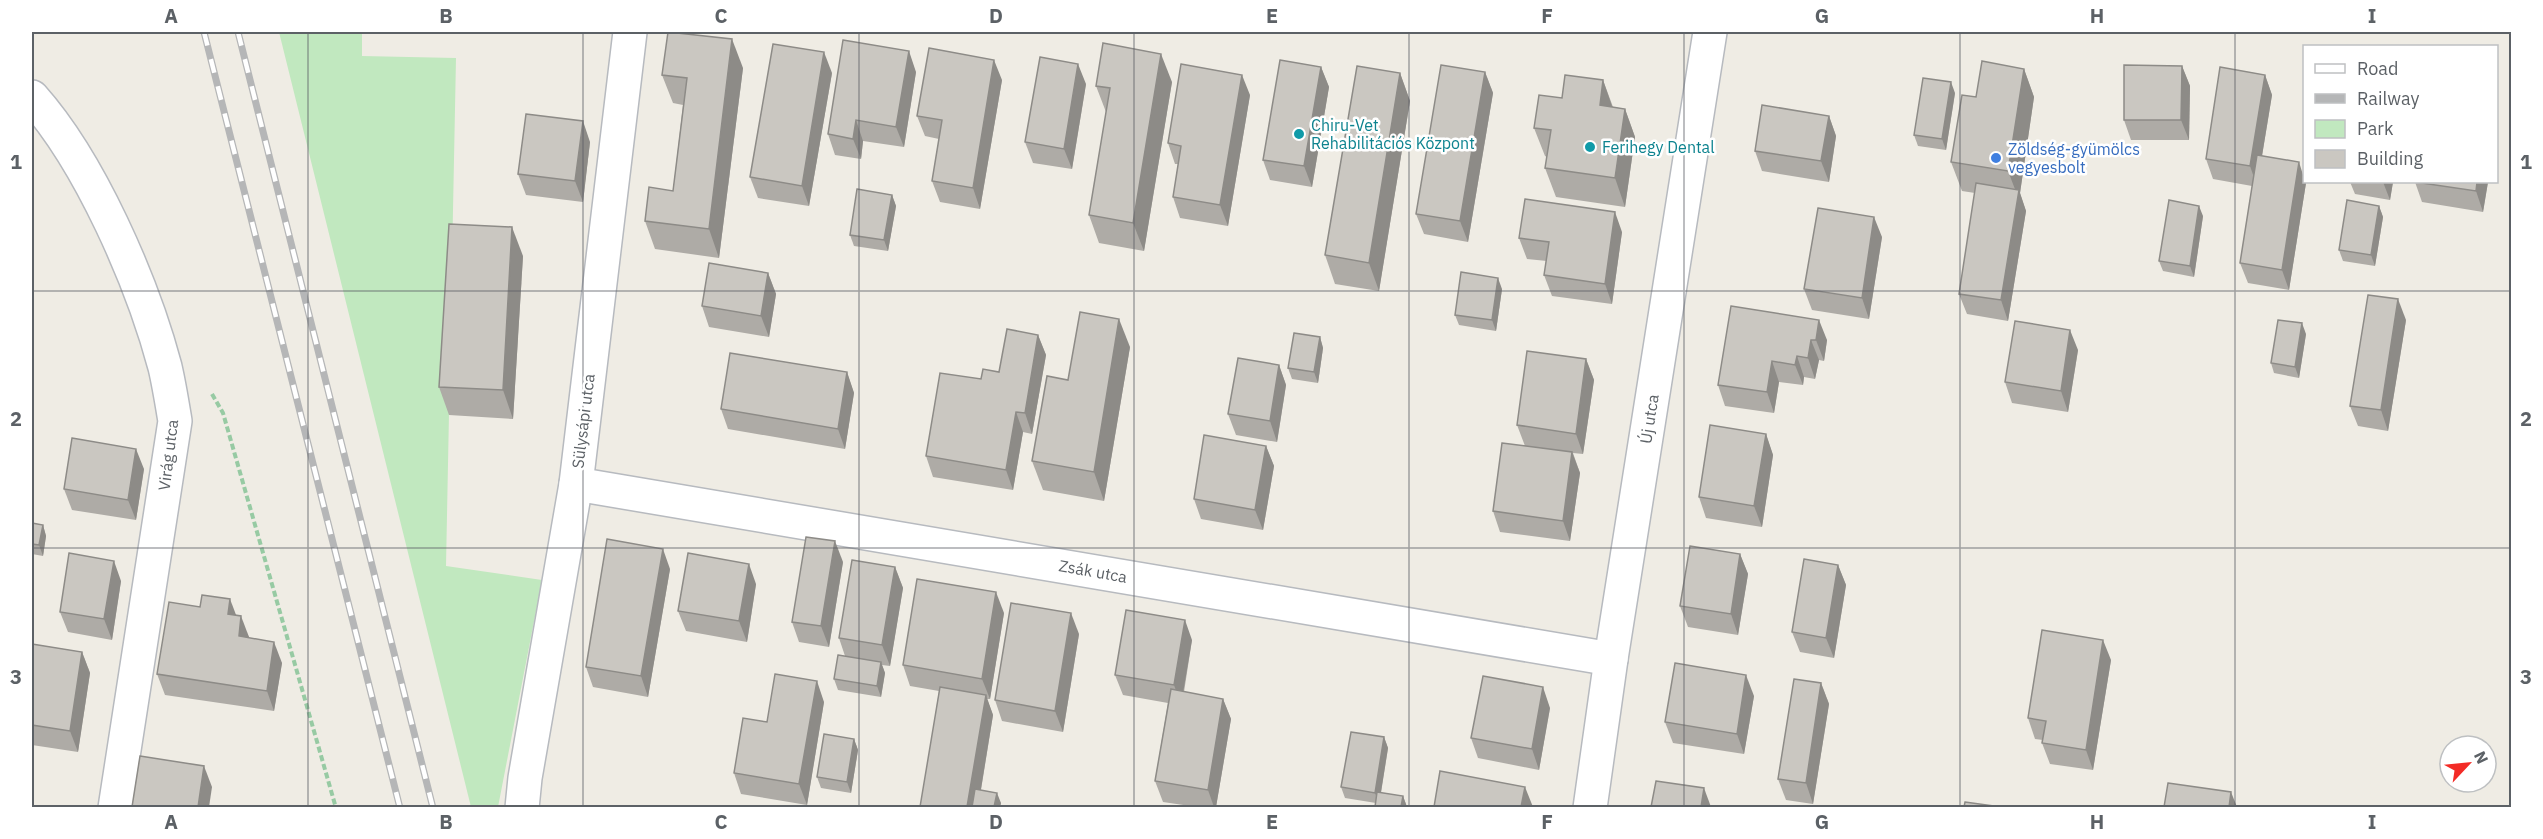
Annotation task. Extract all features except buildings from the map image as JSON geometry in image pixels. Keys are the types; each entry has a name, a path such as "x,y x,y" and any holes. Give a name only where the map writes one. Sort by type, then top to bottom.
{"street":[{"name":"Sülysápi utca","path":"522,807 527,766 576,484 630,32"},
{"name":"Új utca","path":"1590,807 1611,659 1710,32"},
{"name":"Virág utca","path":"32,97 54,122 86,175 117,239 142,300 165,367 175,421 116,807"},
{"name":"Zsák utca","path":"576,484 1611,659"}],"path":[{"path":"165,367 209,390 223,413 336,807"}],"green space":[{"path":"279,32 362,32 362,56 456,58 446,566 542,580 498,807 471,807"}],"railway":[{"path":"204,32 400,808"},
{"path":"238,32 433,808"}],"place":[{"name":"Chiru-Vet Rehabilitációs Központ","path":"1299,134"},
{"name":"Ferihegy Dental","path":"1590,147"},
{"name":"Zöldség-gyümölcs vegyesbolt","path":"1996,158"}]}
